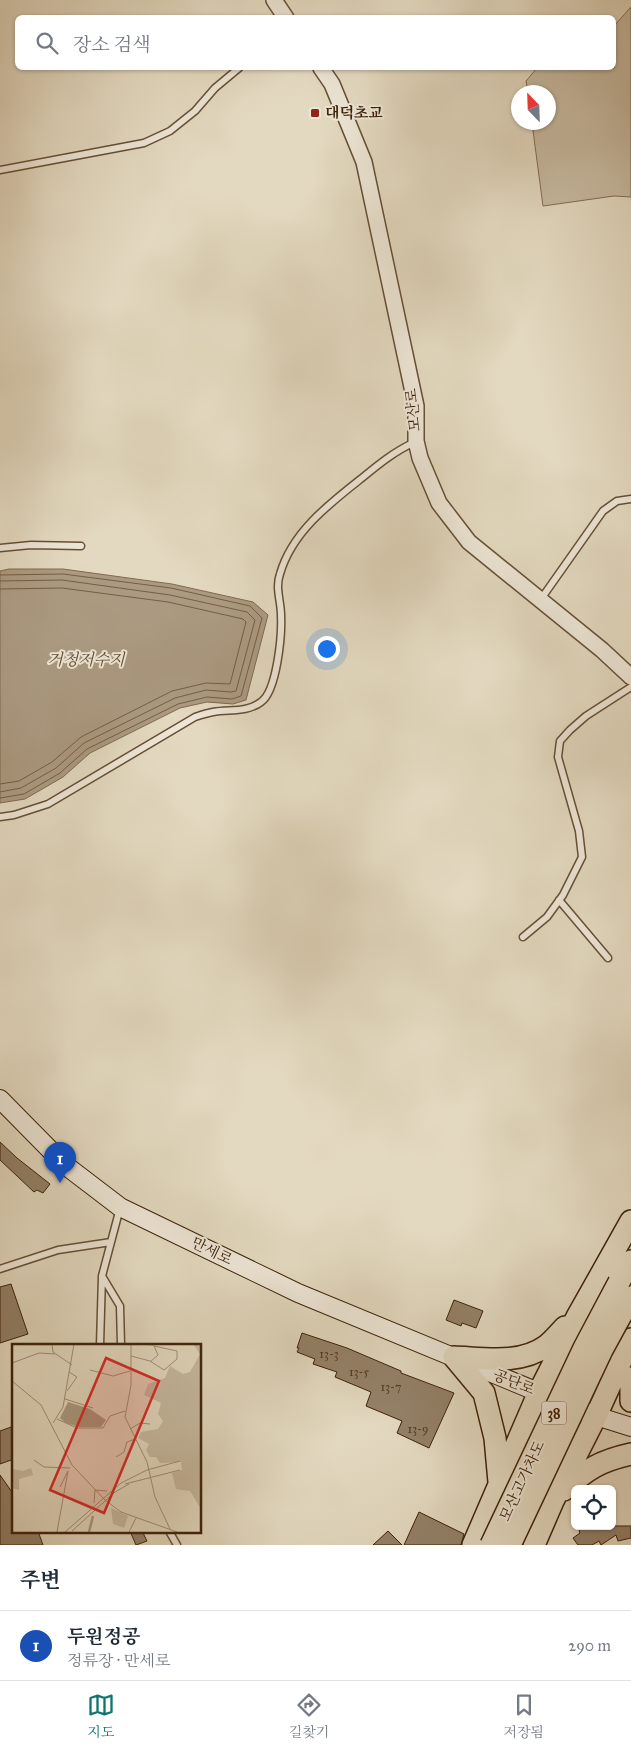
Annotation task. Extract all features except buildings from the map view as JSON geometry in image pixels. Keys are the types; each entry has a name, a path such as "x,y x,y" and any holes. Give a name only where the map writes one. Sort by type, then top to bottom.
{"highway":[{"path":"472,1545 539,1392 577,1317 631,1221"},
{"name":"38","path":"625,1289 631,1261"},
{"name":"모산고가차도","path":"492,1545 584,1348 625,1289"},
{"name":"모산고가차도","path":"510,1545 602,1350 625,1289"},
{"path":"454,1357 498,1359 522,1357 546,1347 577,1317"},
{"path":"534,1545 552,1501 596,1416 631,1339"},
{"path":"454,1357 484,1394 495,1438 499,1485"},
{"path":"631,1378 631,1400"},
{"path":"552,1501 583,1472 608,1459 631,1454"}],"main road":[{"name":"만세로","path":"0,1099 65,1165 120,1207 298,1293 454,1357"},
{"name":"공단로","path":"454,1357 596,1416 631,1428"}],"street":[{"path":"274,0 284,15"},
{"name":"모산로","path":"322,70 332,84 364,162 416,406 416,441 420,458 439,503 469,542 602,650 631,677"}],"lane":[{"path":"0,170 144,143 170,131 195,111 215,88 237,70"},
{"path":"0,817 14,816 48,804 195,717 214,712 248,709 263,701 273,682 279,654 282,628 278,595 279,577 286,554 328,504 396,451 416,441"},
{"path":"540,600 603,511 617,501 631,498"},
{"path":"0,548 30,545 81,546"},
{"path":"523,937 547,916 560,900 582,857 579,831 558,757 560,741 586,716 631,687"},
{"path":"560,900 608,958"},
{"path":"100,1344 102,1276 120,1207"},
{"path":"0,1269 58,1250 111,1242"},
{"path":"102,1276 120,1306 121,1344"},
{"path":"170,1532 177,1545"}],"shaded area":[{"path":"631,7 631,197 614,196 543,206 533,130 556,130 556,85 527,85 526,81 535,70 616,70 616,24"}],"water":[{"name":"거청저수지","path":"9,569 63,569 172,584 253,602 268,615 246,700 233,704 207,702 180,708 90,753 63,777 25,799 0,803 0,571"}],"place":[{"name":"대덕초교","path":"315,113"},
{"name":"두원정공","path":"60,1183"}]}
